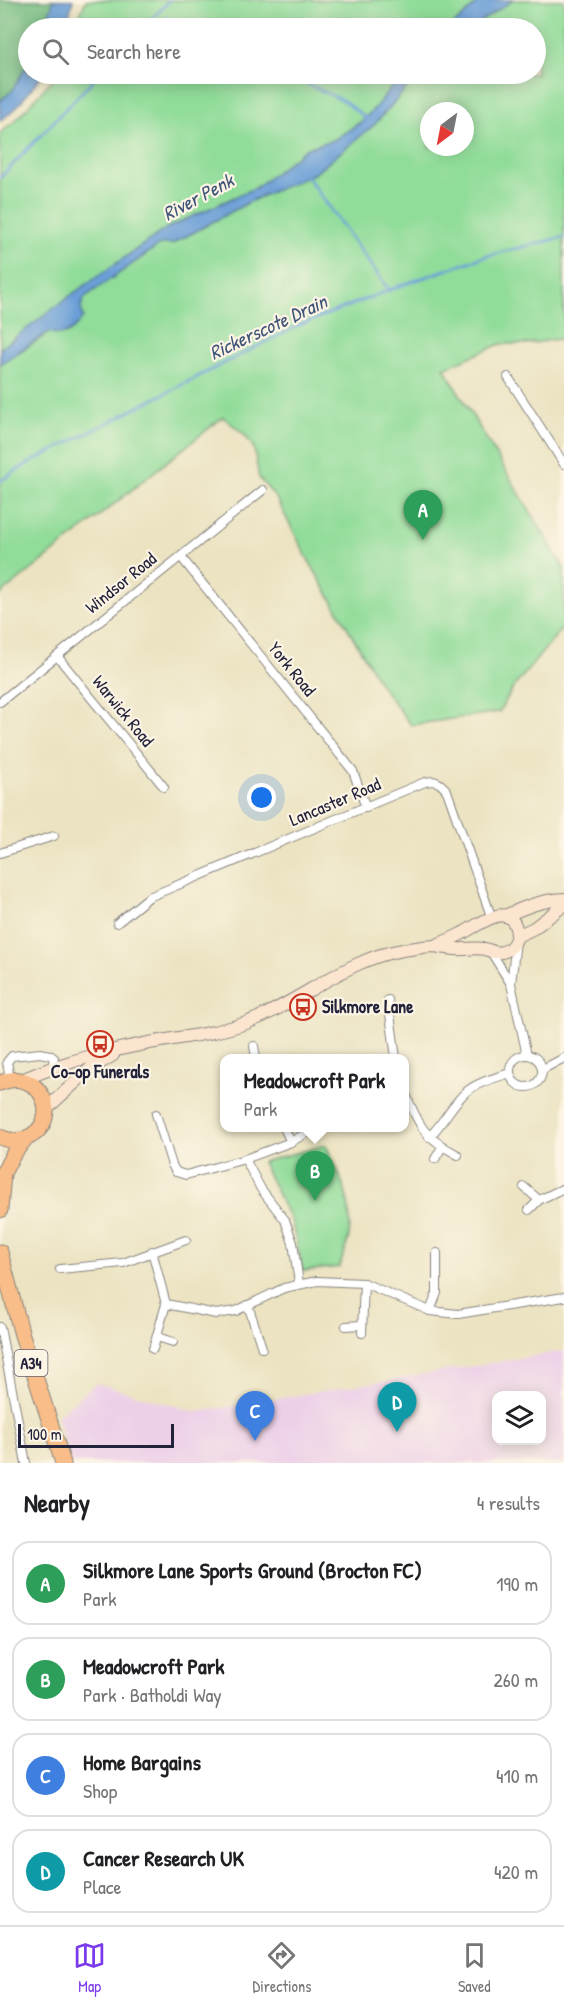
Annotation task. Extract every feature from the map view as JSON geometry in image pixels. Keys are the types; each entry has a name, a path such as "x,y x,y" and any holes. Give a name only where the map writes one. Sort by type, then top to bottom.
{"highway":[{"path":"0,1210 3,1173 25,1139 39,1129 46,1109 39,1090 9,1076"},
{"path":"0,1137 12,1141 25,1139"},
{"name":"A34","path":"1,1260 22,1335 63,1463"}],"street":[{"path":"508,377 560,450 564,464"},
{"name":"Windsor Road","path":"0,702 263,490"},
{"name":"York Road","path":"181,557 353,771 366,807"},
{"name":"Warwick Road","path":"57,656 164,787"},
{"name":"Lancaster Road","path":"117,923 149,897 433,780 441,783 447,791 487,919"},
{"path":"0,853 54,836"},
{"path":"434,946 487,919 505,916 529,905 548,900 564,899"},
{"path":"52,1067 54,1058 50,1055 22,1054 12,1056 7,1062 9,1076 52,1067 152,1042 191,1038 231,1028 264,1015 346,969 399,951 434,946 503,952 512,948 516,938 534,928 564,905"},
{"path":"505,916 514,924 516,938 511,984 527,1055"},
{"path":"487,919 479,936 511,984"},
{"path":"388,1000 395,1054"},
{"path":"254,1046 255,1054"},
{"path":"46,1109 90,1069 122,1050"},
{"path":"543,1069 536,1058 527,1055 513,1062 510,1073 514,1083 523,1088 529,1088 539,1082 543,1069 564,1058"},
{"path":"429,1137 440,1127 464,1093 478,1084 510,1073"},
{"path":"409,1102 420,1125 429,1137 458,1155"},
{"path":"156,1114 166,1150 176,1172 186,1175 245,1159 291,1142 308,1132"},
{"path":"286,1132 291,1142"},
{"path":"435,1159 442,1147"},
{"path":"245,1159 261,1189 285,1220 293,1243 299,1283"},
{"path":"524,1187 539,1200"},
{"path":"529,1210 539,1200 564,1188"},
{"path":"60,1269 123,1263 186,1239"},
{"path":"175,1243 179,1254"},
{"path":"152,1251 166,1304 153,1349"},
{"path":"430,1311 437,1293 437,1253"},
{"path":"166,1304 216,1314 236,1311 284,1288 316,1281 364,1283 430,1311 458,1314 564,1297"},
{"path":"346,1326 362,1329 364,1283"},
{"path":"248,1305 262,1348"},
{"path":"0,1327 26,1463"},
{"path":"157,1337 173,1342"}],"shaded area":[{"path":"564,1351 564,1463 71,1463 57,1416 96,1383 196,1412"}],"green space":[{"path":"0,0 54,0 48,18 18,18 18,80 12,91 0,101"},
{"path":"86,0 481,0 461,18 79,18"},
{"path":"513,0 564,0 564,338 527,344 500,344 444,368 564,568 564,626 513,688 499,712 411,725 382,687 309,561 276,498 259,478 254,448 245,435 223,417 0,595 0,364 60,325 85,297 161,244 172,244 251,201 315,173 374,125 410,84 546,84 546,18 486,18"},
{"path":"48,84 394,84 375,108 360,122 334,140 307,148 257,187 167,228 74,293 0,349 0,133 16,120"},
{"path":"326,1145 347,1200 349,1235 340,1267 303,1271 292,1223 262,1162"}],"water":[{"path":"54,0 73,0 68,18 48,18"},
{"path":"481,0 513,0 486,18 461,18"},
{"path":"18,80 18,84 35,84 15,109 0,121 0,101 12,91"},
{"path":"394,84 410,84 374,125 315,173 251,201 172,244 161,244 85,297 81,307 83,318 72,330 64,334 49,332 0,364 0,349 74,293 167,228 257,187 307,148 334,140 360,123"}],"waterway":[{"path":"153,18 170,0"},
{"path":"0,178 89,84"},
{"path":"307,84 344,101 367,119"},
{"path":"306,175 389,290"},
{"name":"Rickerscote Drain","path":"0,481 29,463 297,326 405,284 486,256 564,237"}],"place":[{"name":"Silkmore Lane Sports Ground (Brocton FC)","path":"423,540"},
{"name":"Silkmore Lane","path":"303,1007"},
{"name":"Co-op Funerals","path":"100,1044"},
{"name":"Meadowcroft Park","path":"315,1201"},
{"name":"Cancer Research UK","path":"397,1432"},
{"name":"Home Bargains","path":"255,1441"}],"water label":[{"name":"River Penk","path":"198,197"}]}
